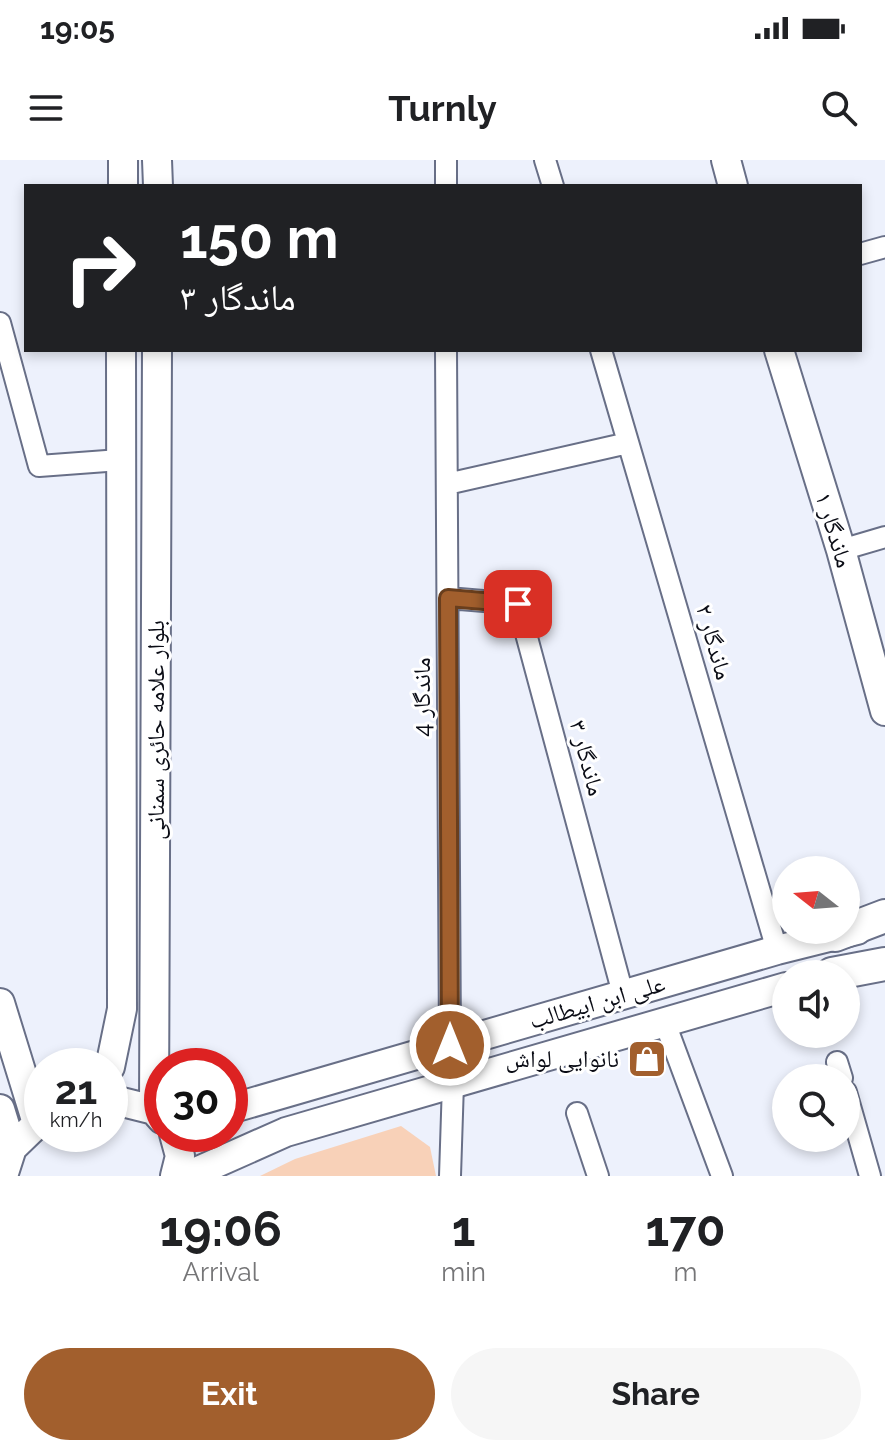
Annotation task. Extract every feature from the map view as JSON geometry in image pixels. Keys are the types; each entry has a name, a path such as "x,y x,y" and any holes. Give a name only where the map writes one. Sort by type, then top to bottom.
{"main road":[{"path":"860,928 881,922"},
{"path":"860,968 885,964"}],"street":[{"path":"123,160 123,184"},
{"path":"157,160 158,184"},
{"path":"446,160 446,184"},
{"path":"545,160 552,184"},
{"path":"726,160 732,184"},
{"path":"862,253 885,247"},
{"path":"0,323 39,466 120,460"},
{"name":"بلوار علامه حائری سمنانی","path":"114,1048 122,1009 121,352"},
{"name":"بلوار علامه حائری سمنانی","path":"157,352 155,558 160,1048"},
{"name":"ماندگار 4","path":"446,352 450,1045"},
{"name":"ماندگار ۲","path":"602,352 777,950"},
{"name":"ماندگار ۱","path":"780,352 841,550 885,711"},
{"path":"447,484 628,443"},
{"path":"841,550 885,537"},
{"path":"119,557 155,558"},
{"name":"ماندگار ۳","path":"448,598 518,604 623,994"},
{"name":"علی ابن ابیطالب","path":"248,1103 800,944"},
{"path":"860,965 885,957"},
{"name":"علی ابن ابیطالب","path":"187,1176 286,1132 772,991"},
{"path":"0,1003 24,1076"},
{"path":"665,1023 722,1176"},
{"path":"450,1176 453,1083"},
{"path":"248,1092 278,1093"},
{"path":"0,1109 5,1166"},
{"path":"577,1113 598,1176"},
{"path":"5,1166 24,1141"},
{"path":"860,1141 870,1176"},
{"path":"175,1176 179,1152"}],"shaded area":[{"path":"401,1126 430,1147 436,1176 260,1176 295,1159"}],"place":[{"name":"نانوایی لواش","path":"647,1059"}],"route":[{"path":"450,1045 448,598 518,604"}]}
